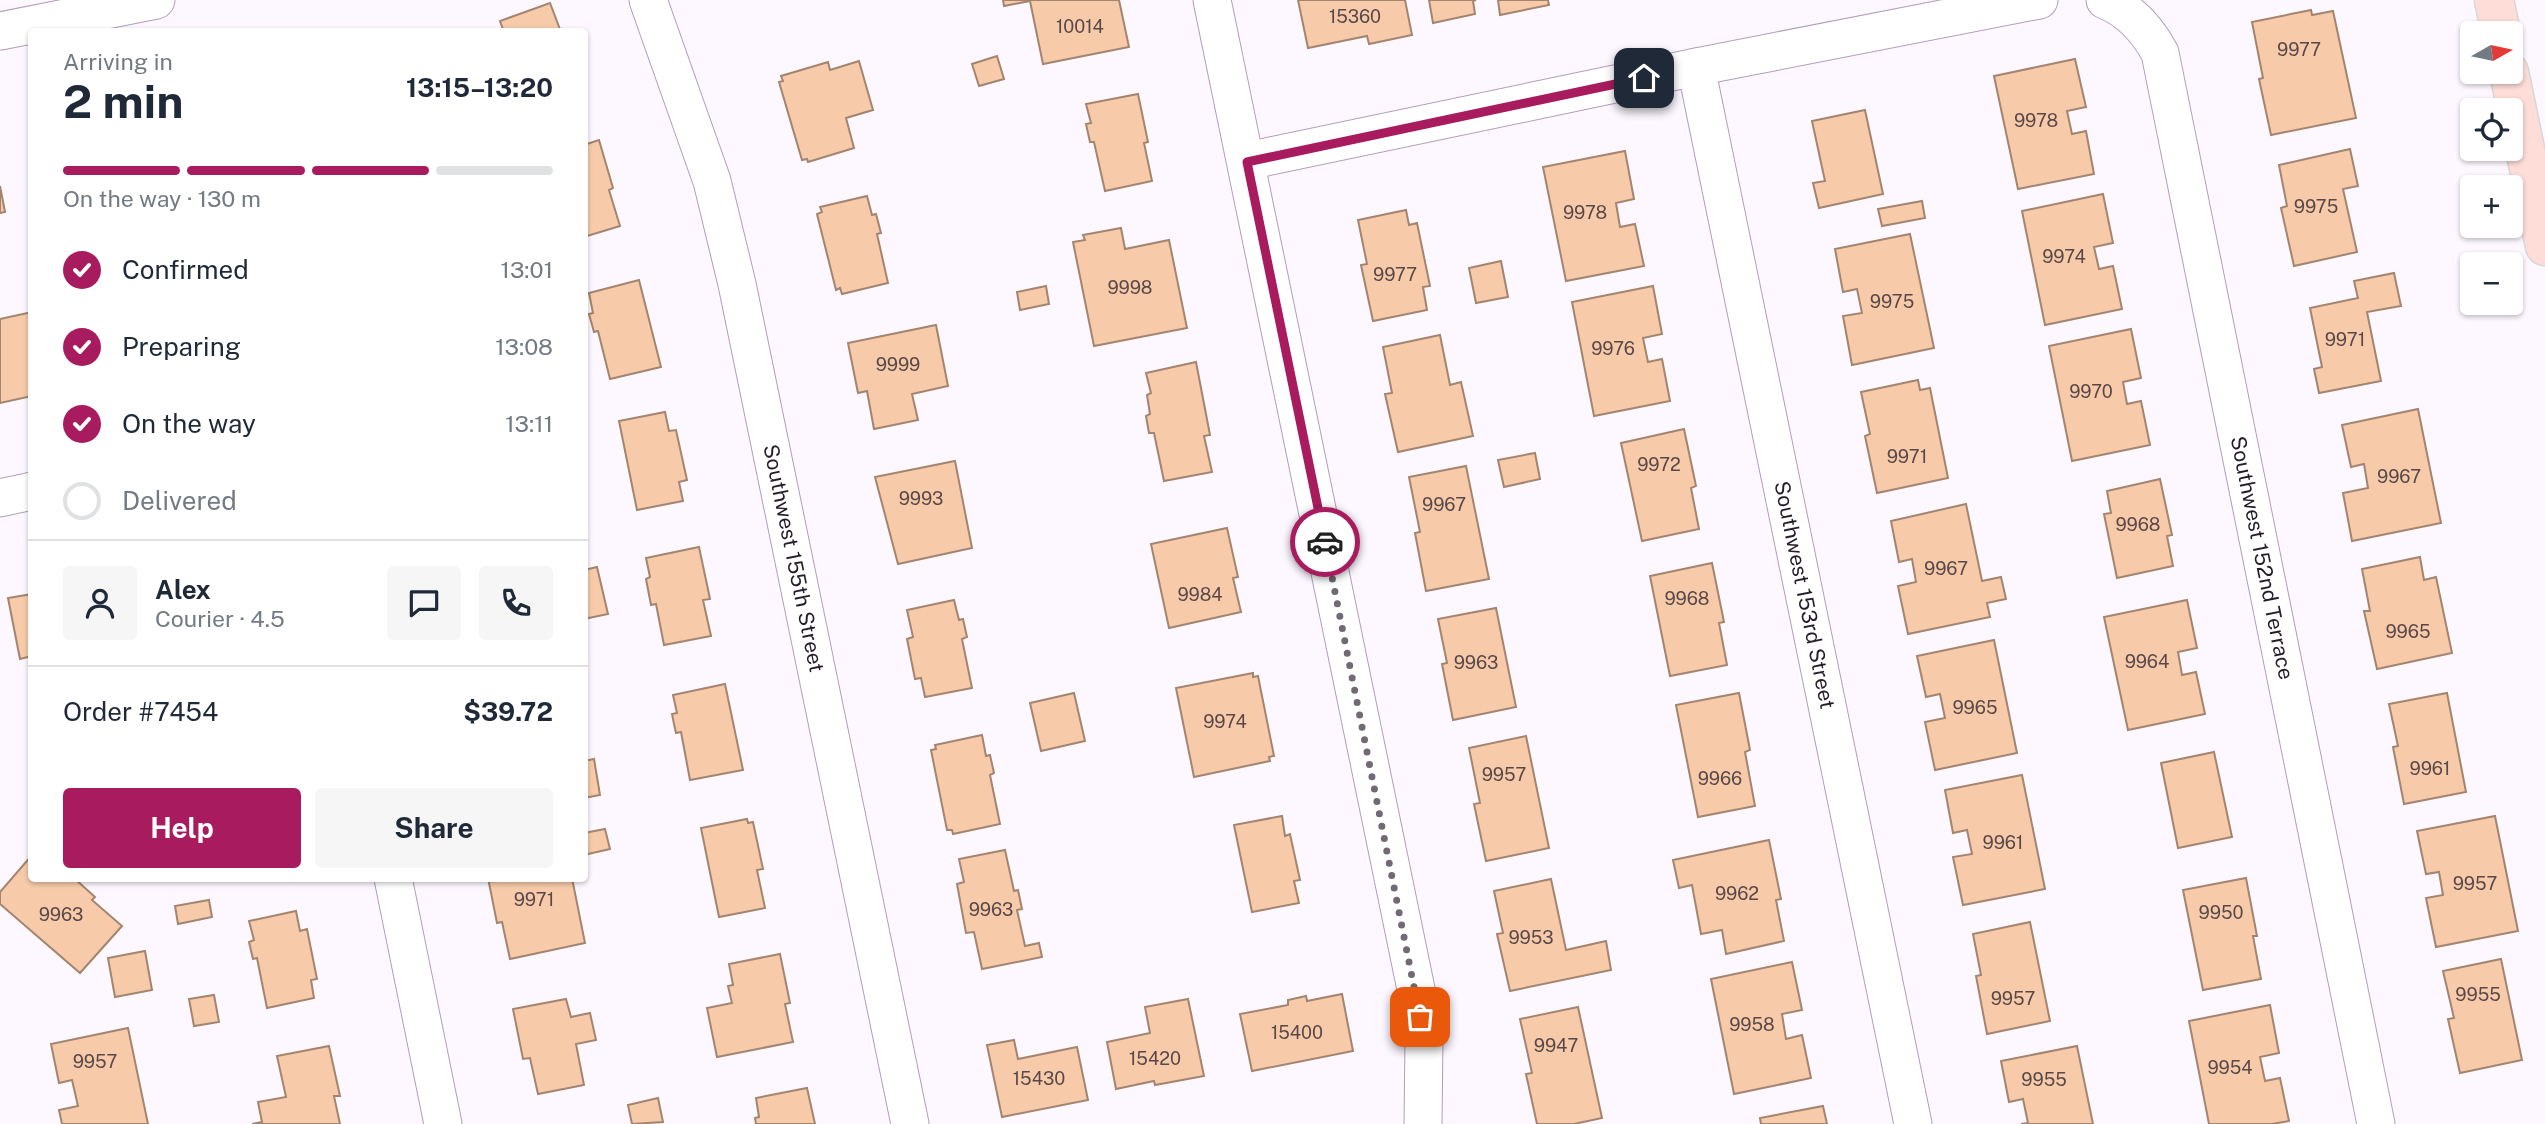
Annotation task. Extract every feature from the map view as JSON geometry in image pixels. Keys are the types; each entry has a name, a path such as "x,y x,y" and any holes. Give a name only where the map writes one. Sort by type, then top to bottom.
{"main road":[{"path":"2494,0 2498,21"},
{"path":"2511,84 2545,246"}],"street":[{"path":"0,32 156,0"},
{"name":"Southwest 155th Street","path":"649,0 712,181 737,284 910,1124"},
{"path":"1212,0 1417,994 1424,1039 1423,1124"},
{"path":"1247,162 1696,67 2039,0"},
{"name":"Southwest 152nd Terrace","path":"2113,4 2144,28 2160,53 2376,1124"},
{"name":"Southwest 153rd Street","path":"1696,67 1913,1124"},
{"path":"0,498 28,492"},
{"path":"394,882 443,1124"}],"building":[{"path":"1003,0 1119,0 1129,47 1043,64 1030,1 1004,6"},
{"path":"1298,0 1405,0 1412,35 1369,44 1367,36 1308,48"},
{"path":"1429,0 1476,0 1473,1 1475,14 1433,23"},
{"path":"1498,0 1548,0 1549,5 1500,15"},
{"path":"550,3 559,28 503,28 500,21"},
{"path":"2311,10 2312,15 2333,11 2356,118 2271,135 2259,79 2263,78 2252,22"},
{"path":"997,56 1004,79 979,86 972,64"},
{"path":"2075,59 2086,107 2067,111 2072,134 2086,131 2094,174 2018,189 1994,76"},
{"path":"859,61 873,110 846,118 854,148 808,162 807,159 802,160 779,82 783,81 781,76 828,62 830,70"},
{"path":"1138,94 1148,142 1144,143 1152,181 1105,191 1094,142 1090,142 1086,124 1091,123 1086,104"},
{"path":"1865,110 1883,194 1819,208 1813,183 1825,181 1812,121"},
{"path":"599,140 613,188 609,190 620,226 588,236 588,144"},
{"path":"2350,149 2358,186 2343,189 2357,252 2294,266 2281,208 2287,206 2279,165"},
{"path":"1625,151 1634,199 1616,203 1620,227 1635,224 1644,266 1566,281 1543,167"},
{"path":"0,186 5,212 0,213"},
{"path":"2103,194 2113,243 2094,247 2099,269 2113,266 2122,309 2045,325 2022,211"},
{"path":"867,196 881,233 877,234 888,283 842,294 840,288 836,290 817,214 822,212 820,207"},
{"path":"1922,201 1925,218 1882,226 1878,209"},
{"path":"1406,210 1409,225 1417,223 1430,286 1423,287 1427,310 1373,321 1361,265 1367,264 1358,220"},
{"path":"1121,228 1125,249 1169,240 1187,328 1094,346 1073,242 1085,240 1083,235"},
{"path":"1910,234 1934,348 1852,365 1843,316 1862,313 1857,289 1843,292 1835,249"},
{"path":"1501,261 1508,297 1476,303 1469,268"},
{"path":"2394,273 2401,306 2367,312 2381,381 2319,393 2314,369 2322,367 2310,308 2358,298 2354,281"},
{"path":"639,280 661,367 610,379 598,331 594,332 589,314 593,313 589,293"},
{"path":"1046,286 1049,304 1020,310 1017,292"},
{"path":"1653,286 1662,334 1643,338 1648,362 1662,359 1670,401 1594,416 1572,302"},
{"path":"28,313 28,397 0,403 0,319"},
{"path":"936,325 948,386 912,394 918,420 874,429 867,391 858,393 848,343"},
{"path":"2131,329 2141,378 2123,382 2127,404 2141,401 2150,445 2072,461 2049,346"},
{"path":"1440,335 1450,385 1461,382 1473,436 1398,452 1385,394 1392,393 1383,347"},
{"path":"1196,362 1210,435 1204,436 1212,472 1164,481 1154,433 1149,433 1146,416 1150,414 1147,395 1151,393 1146,373"},
{"path":"1918,380 1920,390 1930,388 1948,478 1877,493 1865,436 1870,434 1861,392"},
{"path":"2418,409 2441,523 2352,541 2343,493 2368,488 2364,464 2351,467 2342,425"},
{"path":"665,412 669,431 676,430 687,480 679,482 683,501 637,510 619,421"},
{"path":"1684,429 1696,486 1691,488 1699,529 1642,541 1621,443"},
{"path":"1535,453 1540,479 1504,487 1498,460"},
{"path":"955,461 972,548 898,564 875,477"},
{"path":"1466,466 1489,579 1426,591 1415,533 1420,532 1409,477"},
{"path":"2160,479 2172,535 2167,536 2173,566 2117,578 2104,514 2111,513 2107,491"},
{"path":"1966,504 1982,581 2001,577 2006,599 1987,603 1990,617 1908,634 1898,586 1916,582 1912,559 1899,562 1891,521"},
{"path":"1227,528 1238,577 1233,578 1241,612 1169,628 1151,544"},
{"path":"699,547 710,599 703,600 711,636 664,645 656,604 651,605 646,579 650,577 646,558"},
{"path":"2420,557 2424,580 2436,577 2452,653 2377,669 2364,611 2370,611 2362,569"},
{"path":"1712,563 1724,622 1719,623 1727,665 1670,676 1650,576"},
{"path":"597,567 608,614 588,618 588,569"},
{"path":"28,595 28,657 20,659 8,598"},
{"path":"954,600 959,620 963,619 967,637 962,639 972,688 925,697 921,678 915,679 907,639 913,637 907,610"},
{"path":"2187,600 2197,648 2178,652 2182,675 2196,672 2205,714 2128,730 2104,617"},
{"path":"1496,608 1516,707 1453,720 1442,664 1447,663 1438,619"},
{"path":"1994,640 2017,753 1935,770 1925,722 1945,718 1940,694 1926,697 1917,656"},
{"path":"1253,673 1253,677 1258,676 1274,756 1269,757 1270,761 1194,777 1176,688"},
{"path":"725,684 743,770 690,780 681,732 676,733 672,714 677,713 673,695"},
{"path":"1074,693 1085,741 1041,751 1030,703"},
{"path":"1739,693 1750,750 1745,752 1755,806 1698,817 1676,705"},
{"path":"2447,693 2466,792 2404,804 2393,747 2398,746 2389,704"},
{"path":"982,735 986,756 990,755 994,773 990,775 1000,824 953,834 952,830 947,830 931,750 936,749 935,745"},
{"path":"1526,736 1549,848 1486,861 1474,804 1480,803 1469,748"},
{"path":"2214,752 2232,837 2178,848 2161,763"},
{"path":"594,759 600,795 588,797 588,760"},
{"path":"2022,775 2045,889 1963,905 1953,857 1972,854 1967,830 1953,833 1945,790"},
{"path":"1282,816 1285,836 1290,834 1300,880 1294,881 1299,903 1252,912 1234,825"},
{"path":"2495,816 2518,931 2436,947 2426,898 2443,895 2439,872 2426,874 2417,831"},
{"path":"747,819 748,823 753,822 763,869 757,870 765,908 719,917 701,828"},
{"path":"605,829 610,849 588,854 588,832"},
{"path":"1769,840 1781,899 1776,900 1784,941 1726,954 1722,930 1701,934 1692,885 1679,888 1673,860"},
{"path":"1005,850 1014,891 1018,890 1022,909 1017,910 1025,946 1039,943 1042,957 982,969 974,932 966,933 957,884 964,882 959,859"},
{"path":"28,860 28,882 78,882 95,897 92,900 122,926 80,973 0,904 0,892"},
{"path":"2246,878 2257,936 2253,936 2261,979 2203,990 2183,890"},
{"path":"1551,879 1566,950 1606,941 1611,970 1510,991 1497,934 1503,933 1494,891"},
{"path":"489,882 573,882 585,943 510,959 502,922 497,923"},
{"path":"209,900 212,917 178,924 175,906"},
{"path":"296,911 300,931 307,929 317,979 311,980 314,998 267,1008 257,958 253,959 249,942 254,940 249,921"},
{"path":"2030,922 2050,1021 1987,1034 1976,976 1981,975 1973,934"},
{"path":"145,951 152,990 115,997 108,958"},
{"path":"780,954 790,1003 785,1004 793,1042 717,1057 707,1008 732,1003 728,986 733,985 729,964"},
{"path":"2501,959 2522,1060 2460,1073 2448,1019 2454,1018 2443,971"},
{"path":"1792,962 1802,1010 1782,1014 1786,1039 1802,1035 1811,1078 1734,1094 1711,979"},
{"path":"1342,994 1353,1051 1252,1071 1240,1014 1288,1005 1288,1000 1306,996 1307,1001"},
{"path":"214,995 219,1022 194,1026 189,999"},
{"path":"566,999 571,1017 590,1013 596,1040 576,1044 584,1085 538,1094 530,1058 523,1059 513,1009"},
{"path":"1188,999 1204,1076 1155,1085 1154,1081 1116,1089 1107,1042 1150,1033 1145,1007"},
{"path":"2270,1005 2279,1053 2260,1057 2265,1081 2280,1078 2289,1121 2272,1124 2209,1124 2189,1021"},
{"path":"1578,1007 1602,1118 1574,1124 1537,1124 1526,1074 1532,1073 1520,1019"},
{"path":"128,1028 148,1124 62,1124 59,1110 78,1106 72,1080 59,1083 51,1044"},
{"path":"1014,1040 1018,1059 1077,1047 1088,1100 1002,1117 987,1045"},
{"path":"329,1046 340,1096 334,1096 340,1124 252,1124 262,1122 258,1102 286,1097 277,1056"},
{"path":"2077,1046 2093,1124 2021,1124 2028,1123 2023,1099 2009,1102 2001,1061"},
{"path":"807,1088 815,1124 756,1124 755,1118 759,1117 756,1098"},
{"path":"658,1098 663,1122 632,1124 628,1105"},
{"path":"1823,1106 1827,1124 1761,1124 1760,1118"}],"way so far":[{"path":"1325,542 1420,1017"}],"route":[{"path":"1325,542 1247,162 1644,78"}]}
